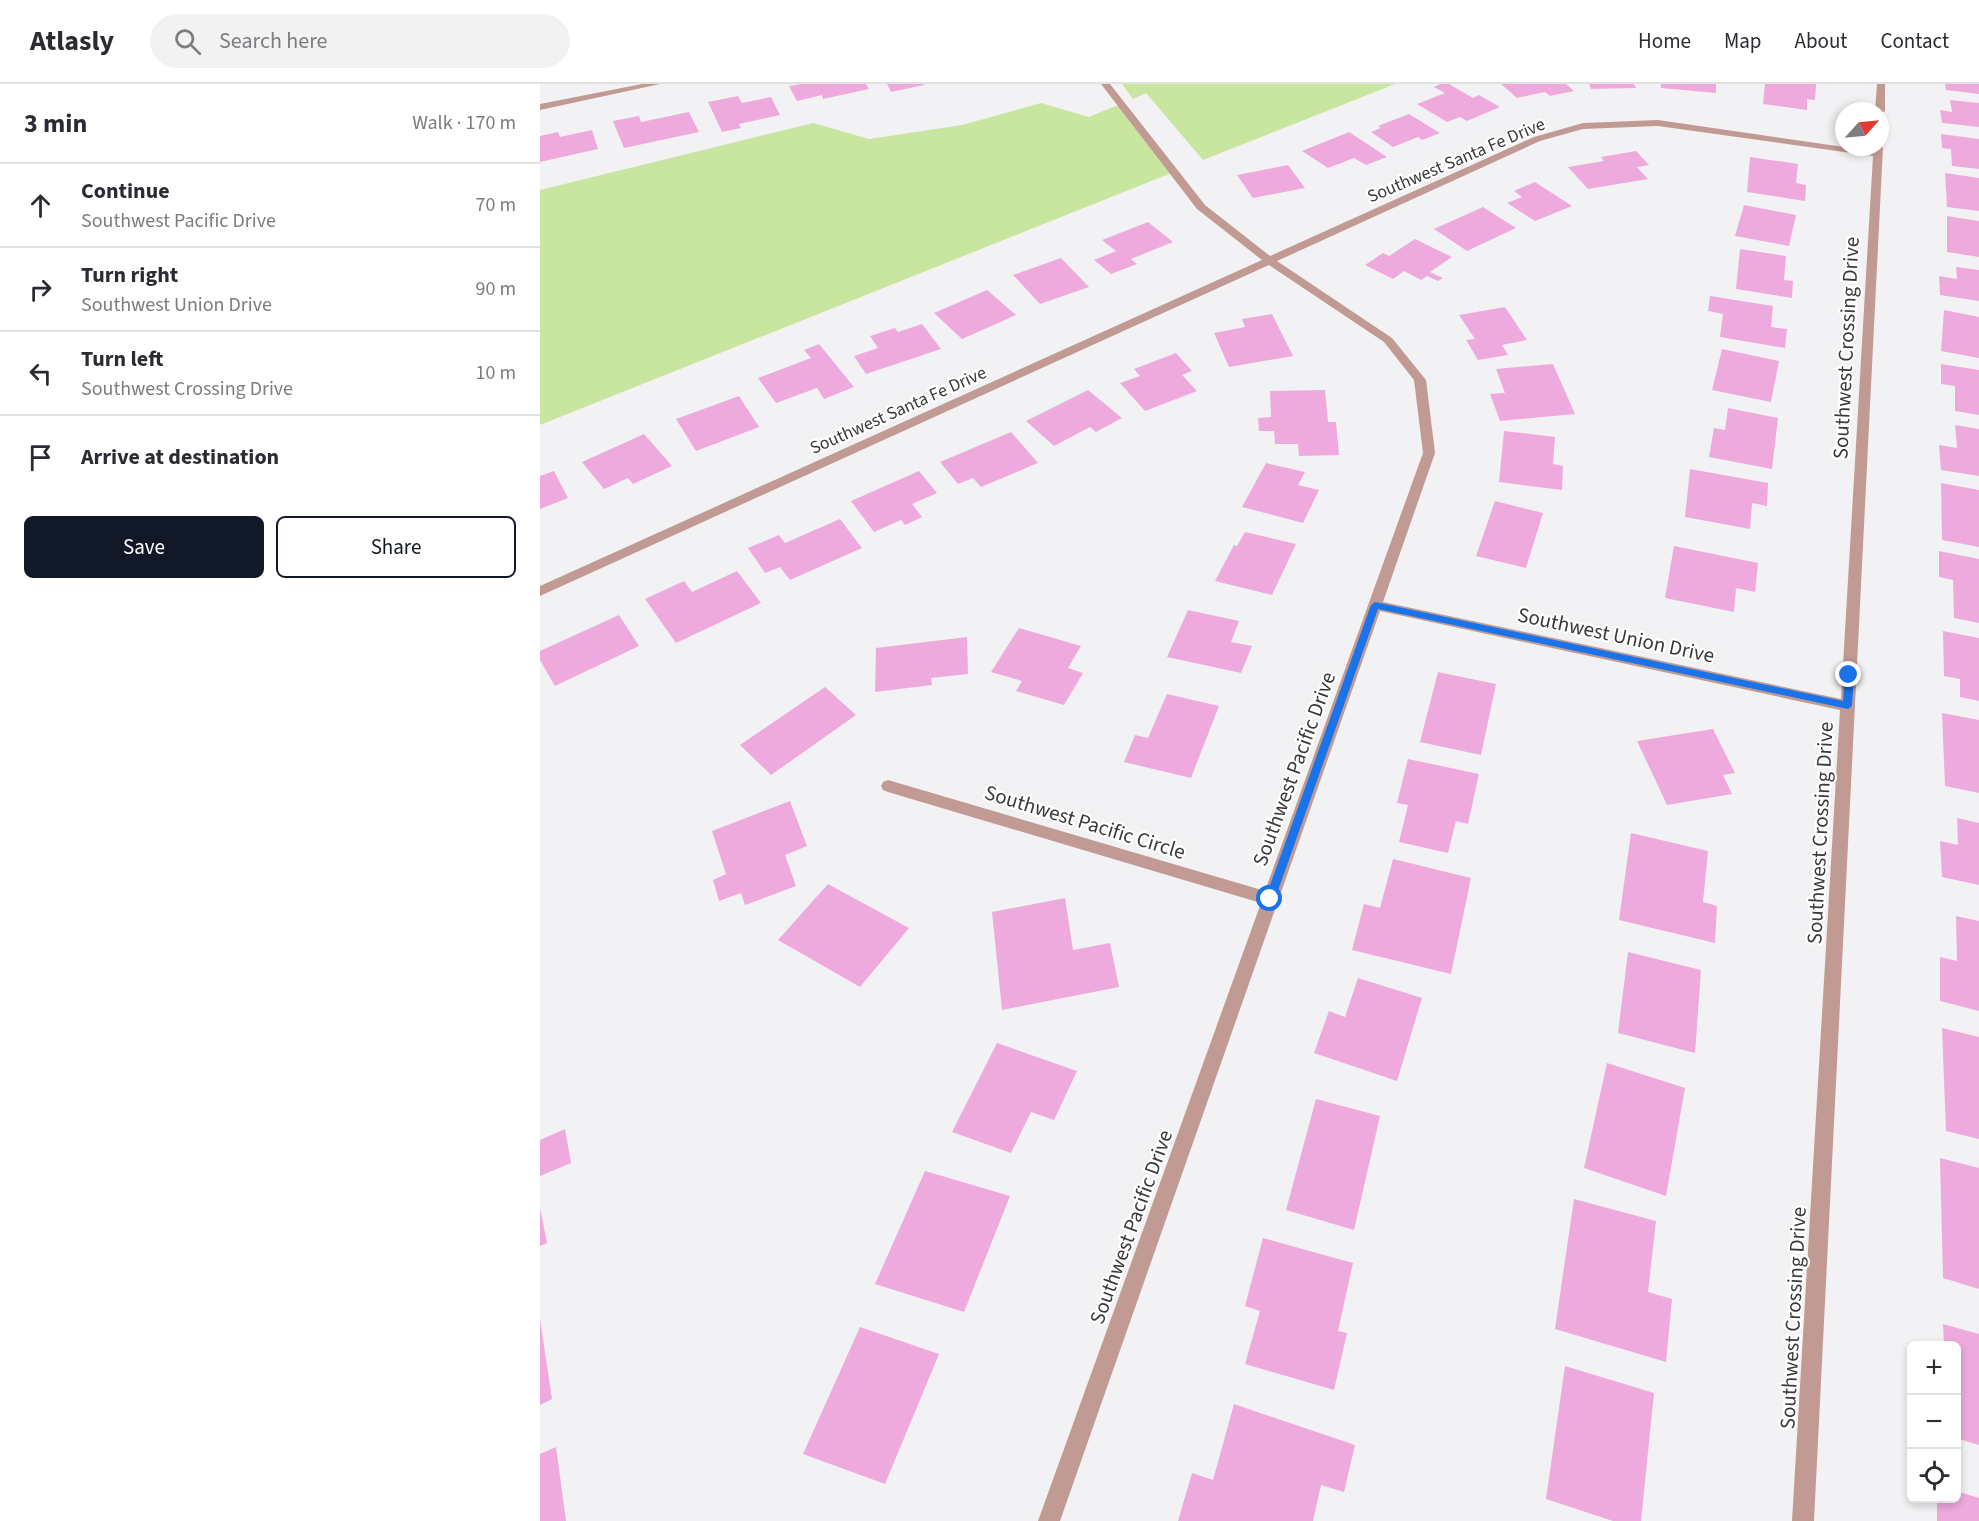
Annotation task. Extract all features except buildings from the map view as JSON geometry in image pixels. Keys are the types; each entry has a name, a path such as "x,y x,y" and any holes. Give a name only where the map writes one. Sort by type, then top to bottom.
{"street":[{"path":"540,107 656,84"},
{"path":"1105,84 1197,201 1250,247 1270,260"},
{"path":"1880,102 1881,84"},
{"name":"Southwest Santa Fe Drive","path":"540,591 1536,139 1583,126 1658,123 1835,145"},
{"name":"Southwest Crossing Drive","path":"1803,1521 1878,156"},
{"name":"Southwest Pacific Drive","path":"1049,1521 1429,453 1420,380 1388,340 1270,260"},
{"name":"Southwest Union Drive","path":"1375,605 1848,706"},
{"name":"Southwest Pacific Circle","path":"888,786 1270,899"}],"green space":[{"path":"1122,84 1395,84 1203,160 1146,93 1133,99"},
{"path":"1041,103 1089,117 1118,105 1174,172 540,425 540,190 813,123 869,139 962,125"}],"route":[{"path":"1270,899 1375,605 1848,706 1849,675"}]}
